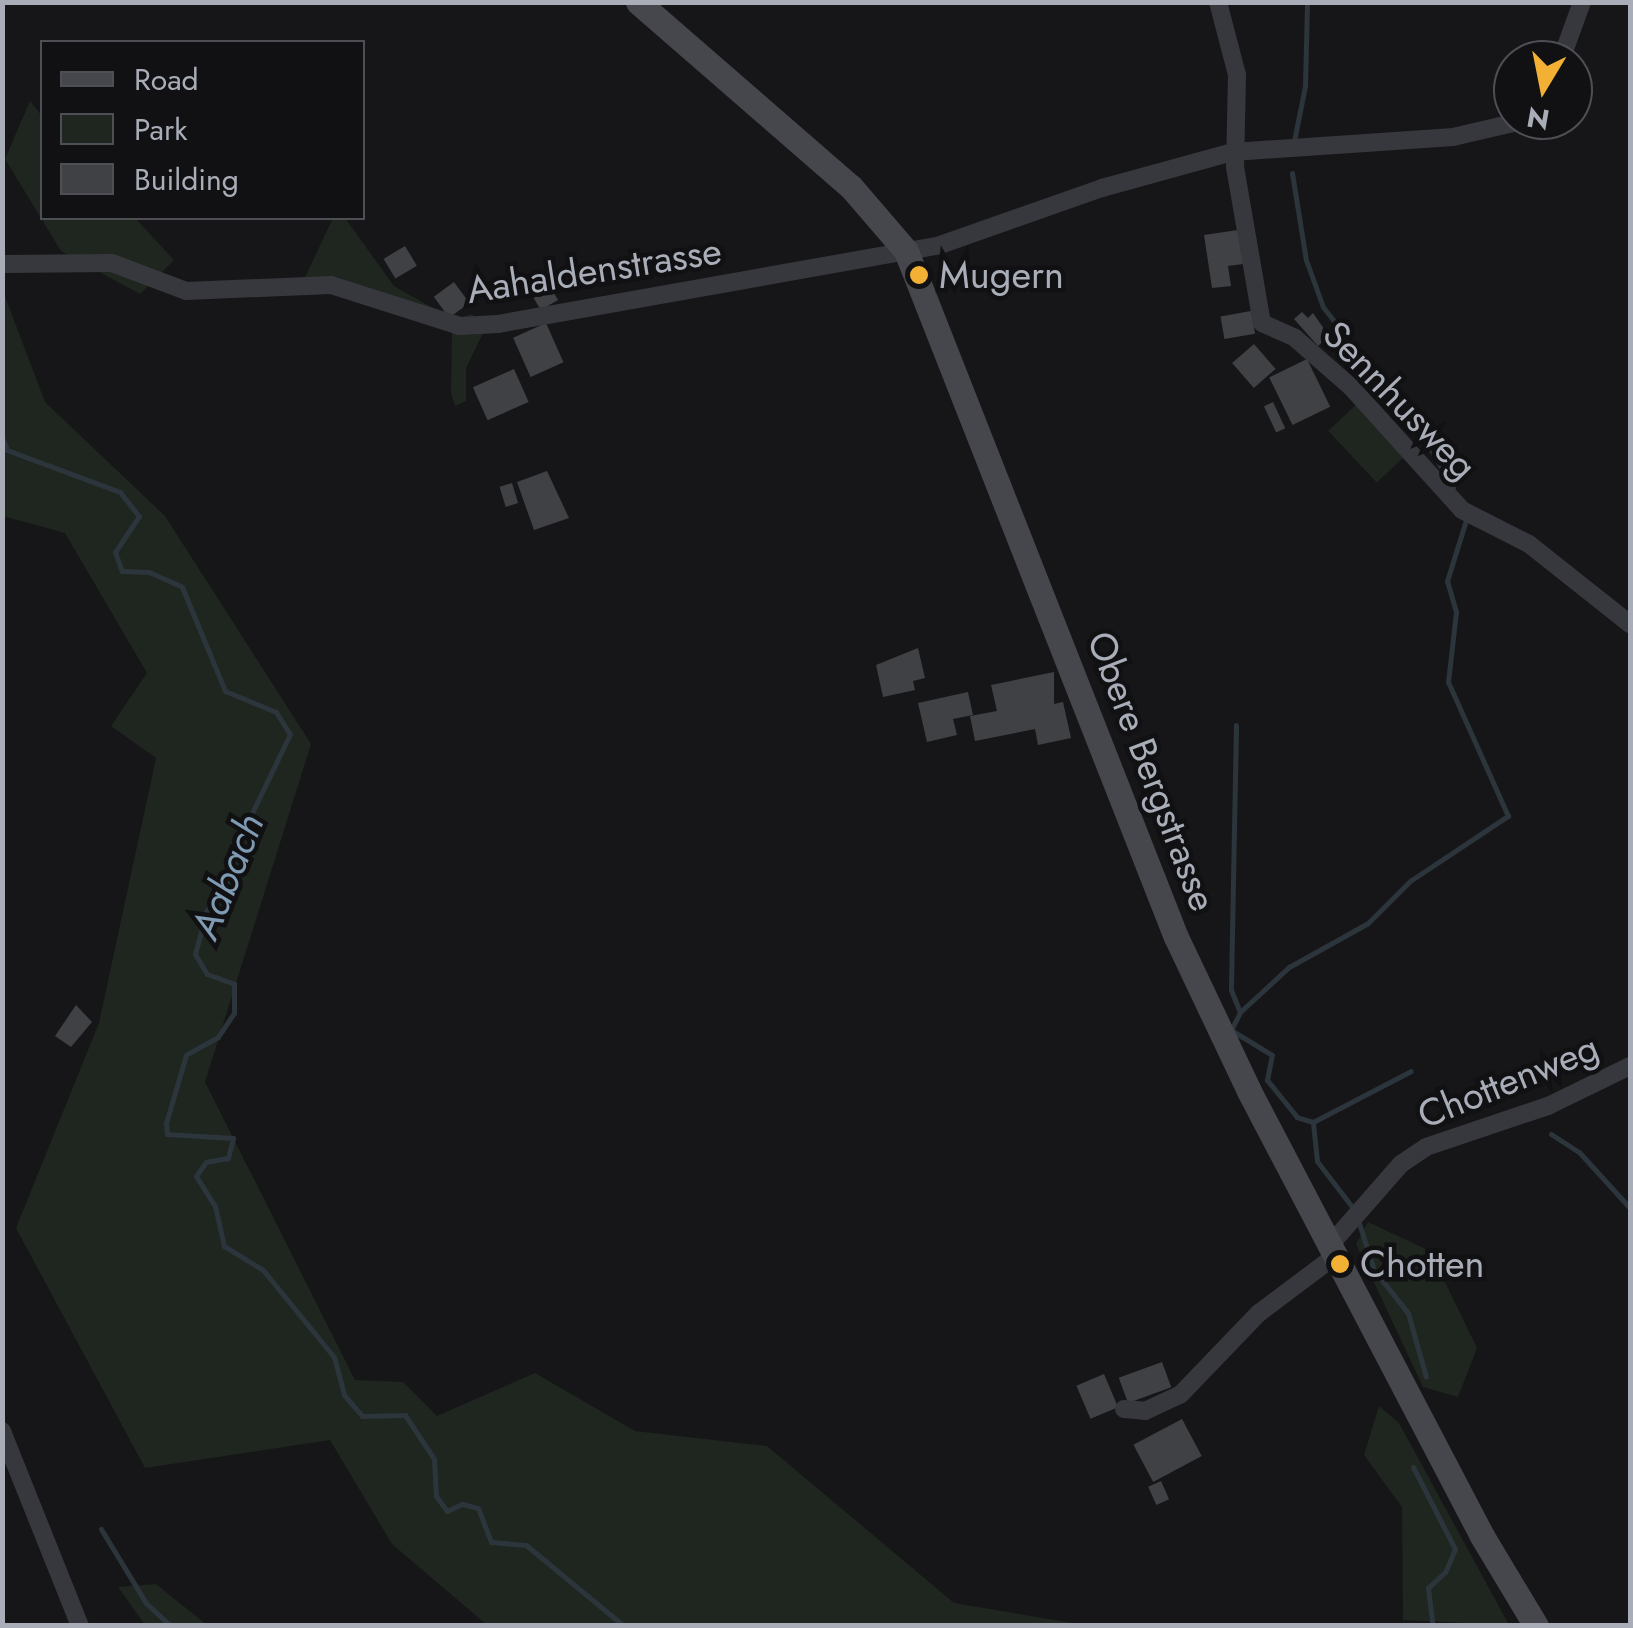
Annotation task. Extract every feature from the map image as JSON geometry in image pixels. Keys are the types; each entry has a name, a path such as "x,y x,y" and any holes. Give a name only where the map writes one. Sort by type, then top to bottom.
{"main road":[{"name":"Obere Bergstrasse","path":"638,2 851,188 906,252 1176,936 1333,1250 1536,1626"}],"street":[{"name":"Sennhusweg","path":"1218,2 1237,75 1234,152 1262,323 1295,338 1340,377 1462,510 1529,544 1630,624"},
{"path":"1568,40 1582,2"},
{"name":"Aahaldenstrasse","path":"2,264 112,262 135,276 200,292 331,286 460,326 906,252 997,230 1102,188 1234,152 1453,138 1493,128"},
{"name":"Chottenweg","path":"1124,1409 1145,1412 1180,1395 1259,1313 1333,1250 1401,1164 1426,1147 1548,1106 1630,1066"},
{"path":"2,1432 80,1626"}],"green space":[{"path":"30,101 40,114 40,216 5,159"},
{"path":"42,220 137,220 174,260 140,294 61,251"},
{"path":"332,220 346,220 394,286 454,320 472,314 484,331 466,368 466,401 455,406 451,393 452,332 357,290 297,294"},
{"path":"3,291 45,402 165,516 311,744 205,1082 355,1380 403,1382 437,1416 535,1373 635,1431 767,1446 954,1603 1084,1625 487,1625 392,1544 330,1440 145,1468 16,1228 99,1023 156,758 111,726 147,673 65,533 3,516"},
{"path":"1359,402 1407,454 1377,483 1328,431"},
{"path":"1368,1222 1430,1251 1477,1348 1458,1397 1423,1387 1356,1244"},
{"path":"1379,1406 1399,1423 1509,1625 1403,1620 1402,1507 1364,1455"},
{"path":"156,1584 207,1625 145,1625 118,1587"}],"building":[{"path":"1238,230 1243,264 1228,266 1231,286 1212,288 1204,235"},
{"path":"405,246 417,266 395,279 384,259"},
{"path":"454,282 469,303 449,318 434,297"},
{"path":"551,288 558,300 541,310 534,298"},
{"path":"1251,311 1255,334 1224,339 1220,316"},
{"path":"1302,312 1308,318 1313,313 1329,336 1318,346 1294,319"},
{"path":"546,323 563,362 531,377 513,338"},
{"path":"1254,344 1276,369 1254,388 1232,363"},
{"path":"1307,359 1330,407 1292,425 1269,377"},
{"path":"514,369 529,402 488,420 473,387"},
{"path":"1273,402 1285,428 1276,433 1264,406"},
{"path":"547,471 569,518 534,530 517,482"},
{"path":"512,483 518,503 506,507 500,487"},
{"path":"918,648 925,678 913,681 915,690 883,697 876,665"},
{"path":"1054,672 1054,704 1063,702 1071,738 1038,745 1035,729 975,741 970,716 997,711 991,685"},
{"path":"968,692 973,715 953,719 957,735 927,742 918,703"},
{"path":"76,1005 92,1022 71,1047 55,1036"},
{"path":"1162,1362 1171,1387 1128,1403 1119,1378"},
{"path":"1104,1374 1118,1407 1090,1419 1076,1386"},
{"path":"1182,1419 1202,1456 1153,1482 1133,1445"},
{"path":"1161,1481 1169,1499 1156,1505 1148,1487"}],"waterway":[{"path":"1294,141 1305,86 1307,2"},
{"path":"1292,173 1306,260 1323,307 1417,426 1453,487"},
{"name":"Aabach","path":"2,437 7,450 120,492 139,516 115,552 122,571 149,572 182,587 225,691 276,712 290,734 237,844 231,876 207,910 195,954 207,974 234,984 234,1013 218,1037 186,1055 166,1123 167,1134 233,1138 228,1158 206,1162 196,1176 215,1206 224,1246 263,1270 334,1357 344,1395 362,1416 405,1415 434,1459 436,1496 447,1511 462,1504 478,1508 491,1542 526,1545 624,1626"},
{"path":"1353,1208 1317,1161 1313,1122 1297,1117 1267,1080 1272,1055 1231,1030 1240,1012 1289,967 1368,923 1410,881 1508,816 1448,682 1456,612 1447,581 1466,520"},
{"path":"1236,725 1231,990 1240,1012"},
{"path":"1313,1122 1411,1071"},
{"path":"1551,1134 1579,1152 1630,1208"},
{"path":"1359,1223 1374,1270 1408,1313 1426,1377"},
{"path":"1413,1467 1455,1549 1445,1572 1428,1588 1433,1626"},
{"path":"101,1529 146,1603 171,1626"},
{"name":"Aabach","path":"769,1626 795,1626"}],"place":[{"name":"Mugern","path":"919,275"},
{"name":"Chotten","path":"1340,1264"}]}
